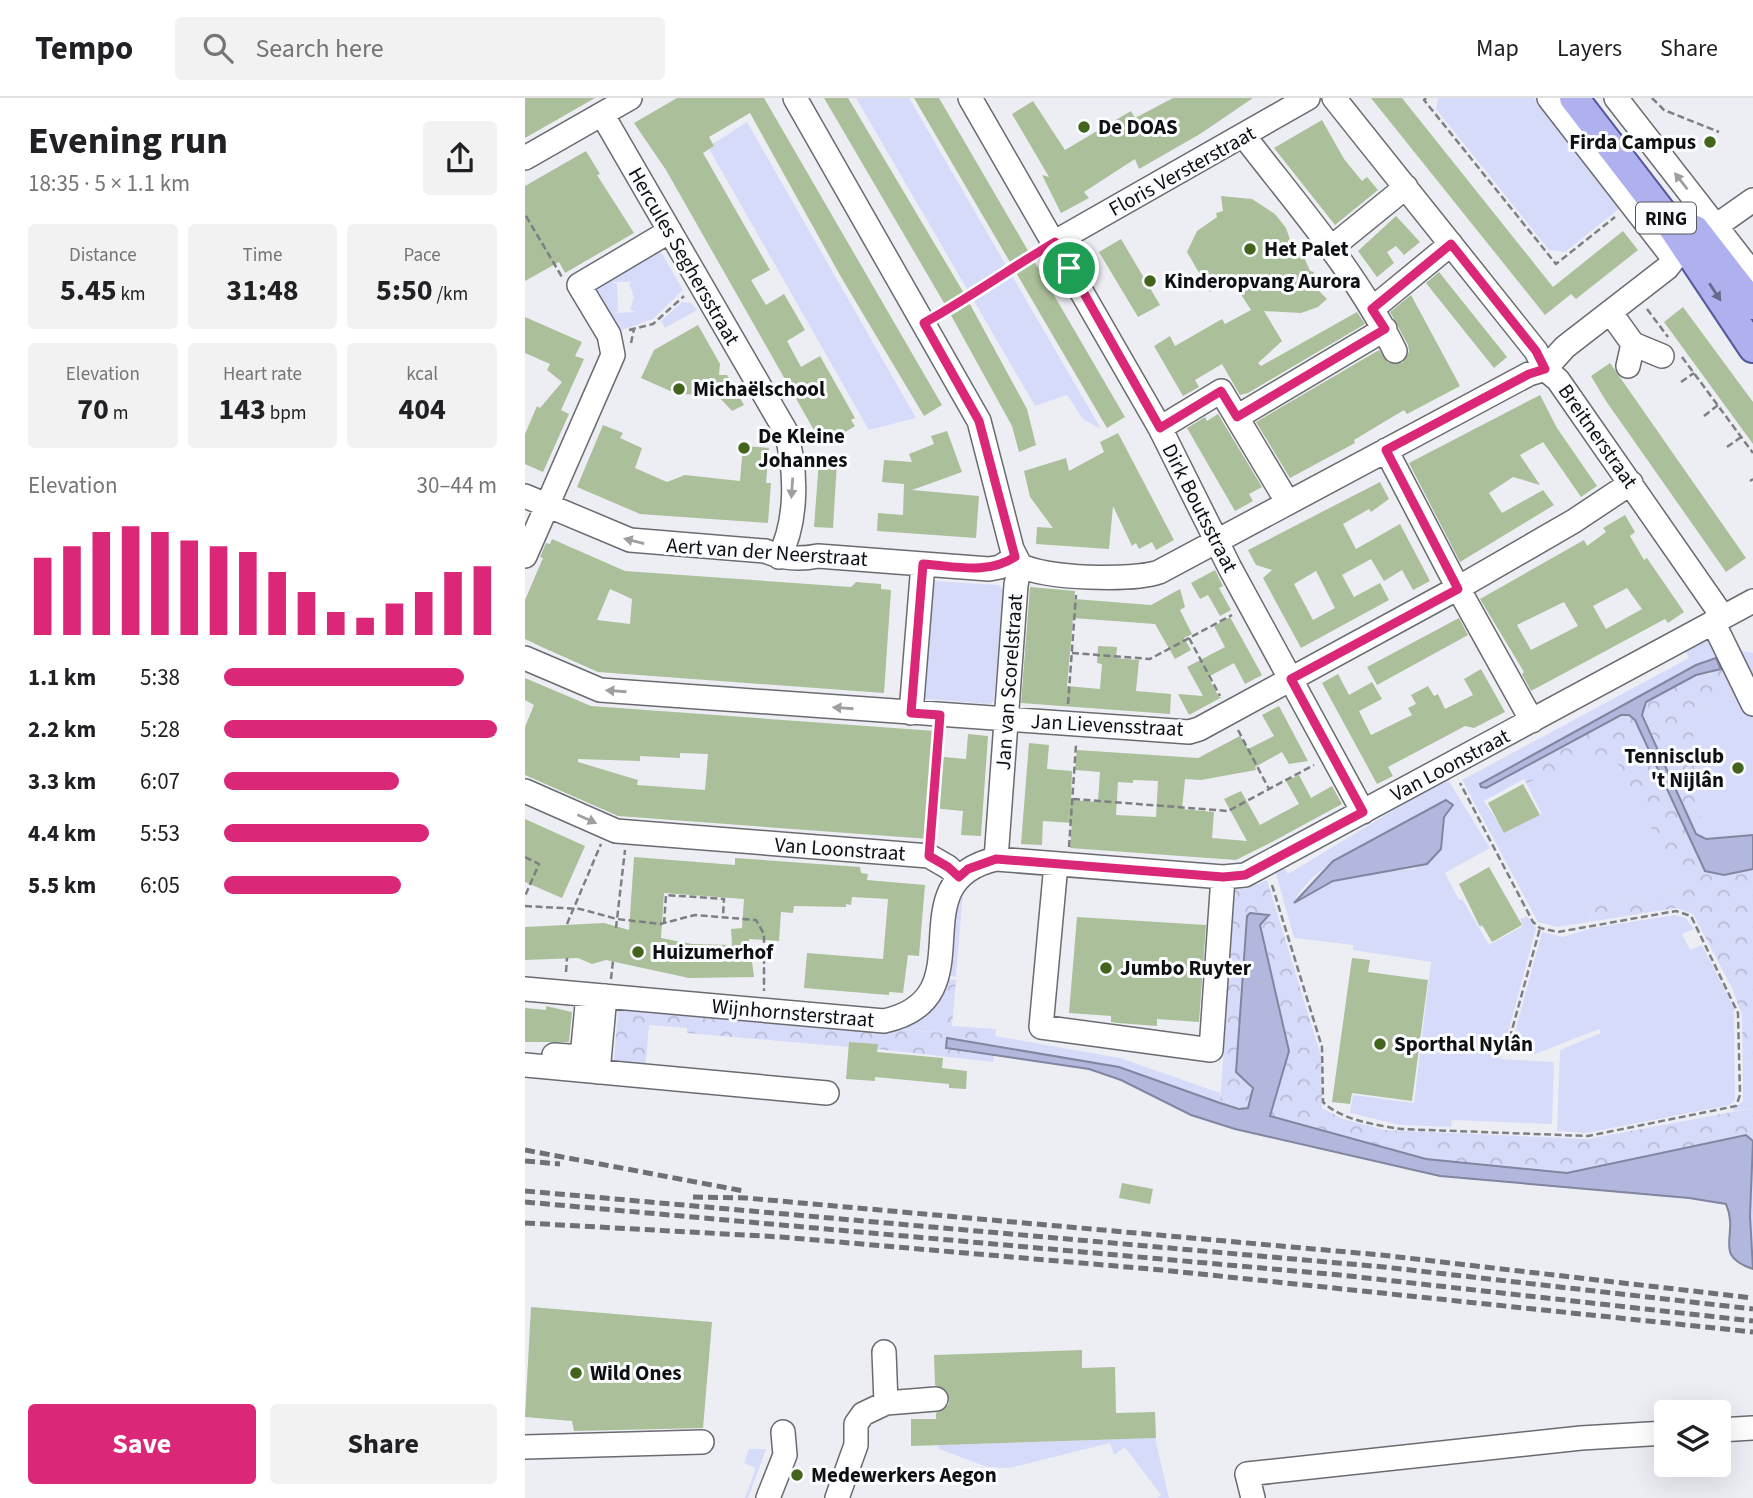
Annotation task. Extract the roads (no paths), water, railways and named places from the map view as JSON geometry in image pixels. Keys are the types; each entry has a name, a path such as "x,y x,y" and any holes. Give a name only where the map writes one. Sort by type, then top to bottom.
{"main road":[{"name":"RING","path":"1574,98 1667,219 1753,348"},
{"name":"RING","path":"1593,98 1753,305"}],"street":[{"path":"525,158 630,98"},
{"name":"Jan van Scorelstraat","path":"795,98 979,421 1018,561 996,859"},
{"name":"Dirk Boutsstraat","path":"970,98 1160,428 1250,605 1363,812"},
{"name":"Floris Versterstraat","path":"1055,242 1308,98"},
{"name":"Breitnerstraat","path":"1334,98 1536,351 1545,369 1558,380 1630,483 1718,620 1753,704"},
{"path":"1018,561 1037,572 1141,578 1217,541 1529,374 1545,369 1565,347 1674,259 1549,98"},
{"path":"1616,98 1753,274"},
{"name":"Hercules Seghersstraat","path":"603,114 785,429 792,450 789,530 779,557"},
{"path":"1244,136 1331,248 1385,329 1395,351"},
{"path":"1331,248 1406,187"},
{"path":"1716,226 1753,200"},
{"path":"1632,204 1667,219"},
{"path":"525,556 613,355 610,339 579,285 670,231"},
{"path":"1372,309 1451,244"},
{"path":"1609,312 1630,355 1671,350"},
{"path":"1237,417 1385,329"},
{"path":"1160,428 1221,391 1288,503"},
{"path":"1386,450 1458,589 1532,721"},
{"name":"Jan Lievensstraat","path":"525,658 600,690 1189,732 1458,589 1574,521 1630,483"},
{"name":"Aert van der Neerstraat","path":"525,496 629,540 765,551 779,557 803,559 818,555 989,569 1018,561"},
{"path":"911,713 923,564"},
{"name":"Van Loonstraat","path":"525,791 618,830 929,856 959,877 968,869 996,859 1223,877 1245,875 1753,601"},
{"path":"1062,865 1041,1027 1211,1050 1223,877"},
{"name":"Wijnhornsterstraat","path":"525,989 601,991 884,1021 898,1018 916,1008 935,985 945,902 959,877"},
{"path":"525,1052 582,1057 601,991"},
{"path":"599,1072 601,991"},
{"path":"525,1065 827,1093"},
{"path":"884,1352 886,1403"},
{"path":"837,1498 856,1445 856,1424 863,1414 886,1403 923,1406"},
{"path":"1731,1429 1753,1428"},
{"path":"768,1498 785,1455 783,1432"},
{"path":"1253,1498 1247,1474 1581,1438 1654,1434"},
{"path":"525,1447 702,1442"}],"railway":[{"path":"525,1150 744,1191"},
{"path":"525,1161 560,1164"},
{"path":"525,1191 1384,1267 1753,1309"},
{"path":"693,1197 746,1198 1381,1255 1753,1298"},
{"path":"525,1202 1340,1275 1753,1321"},
{"path":"525,1223 781,1237 1162,1270 1753,1332"}],"place":[{"name":"De DOAS","path":"1084,127"},
{"name":"Firda Campus","path":"1710,142"},
{"name":"Het Palet","path":"1250,249"},
{"name":"Kinderopvang Aurora","path":"1150,281"},
{"name":"Michaëlschool","path":"679,389"},
{"name":"De Kleine Johannes","path":"744,448"},
{"name":"Tennisclub 't Nijlân","path":"1738,768"},
{"name":"Huizumerhof","path":"638,952"},
{"name":"Jumbo Ruyter","path":"1106,968"},
{"name":"Sporthal Nylân","path":"1380,1044"},
{"name":"Wild Ones","path":"576,1373"},
{"name":"Medewerkers Aegon","path":"797,1475"}]}
